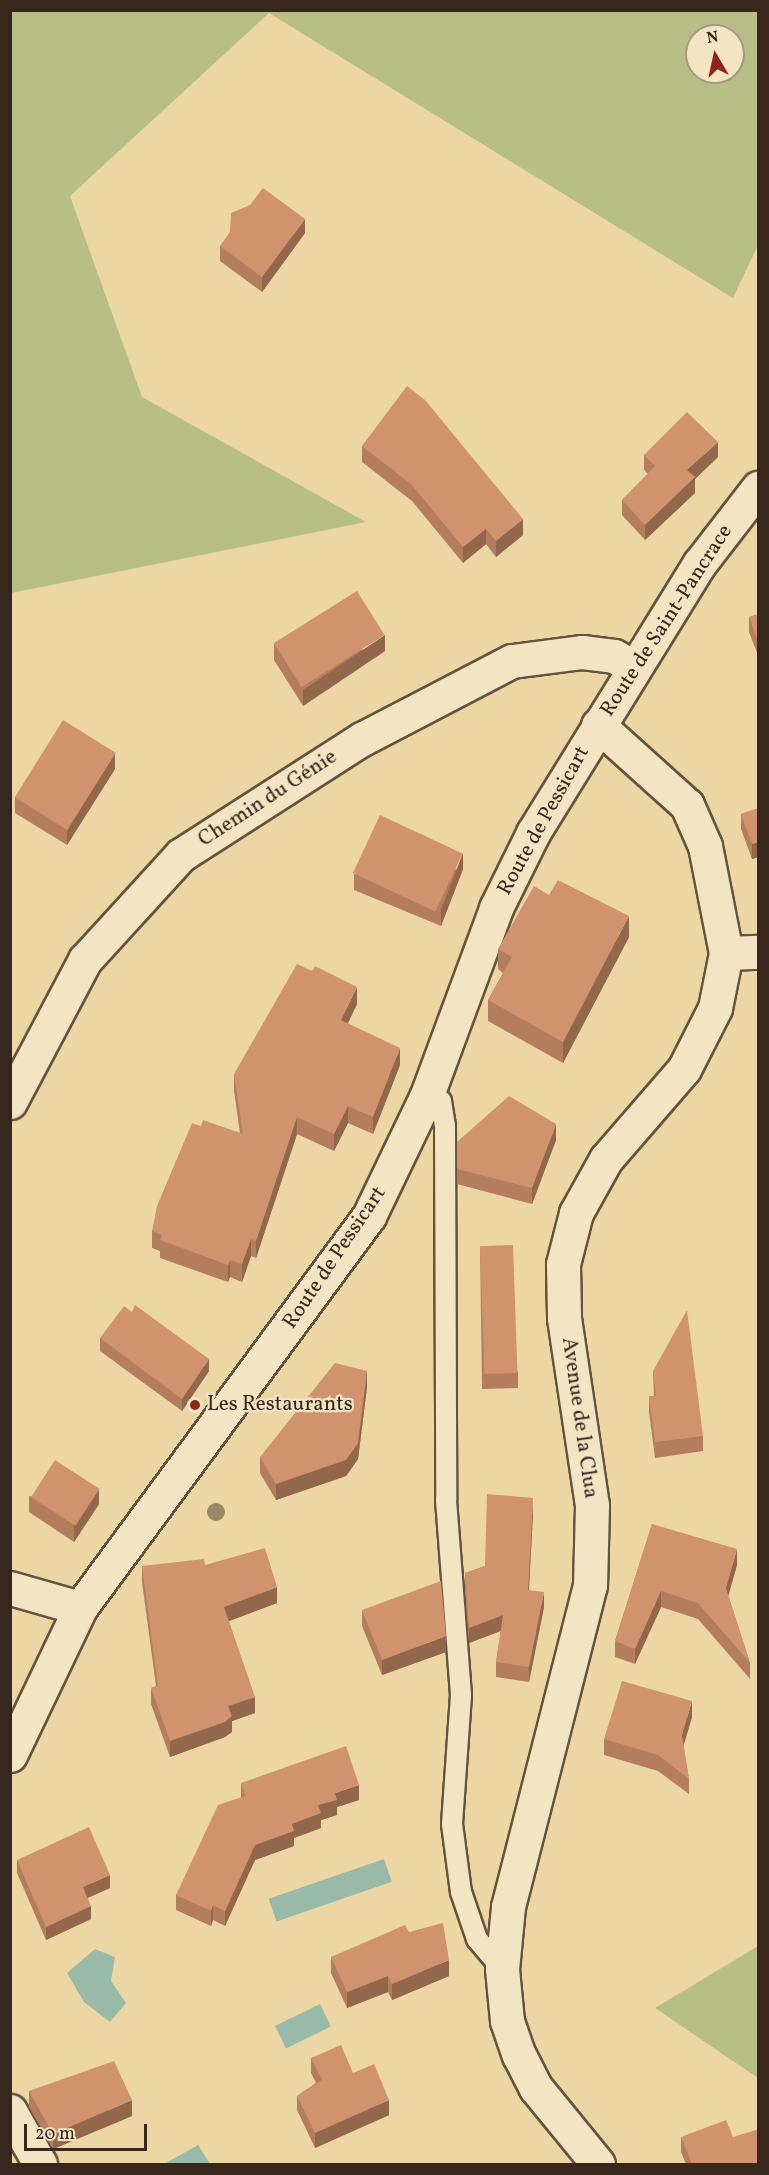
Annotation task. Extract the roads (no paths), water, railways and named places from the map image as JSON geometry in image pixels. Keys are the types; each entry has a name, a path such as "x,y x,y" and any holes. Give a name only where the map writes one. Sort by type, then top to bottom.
{"street":[{"name":"Route de Saint-Pancrace","path":"598,725 700,563 759,488"},
{"name":"Chemin du Génie","path":"10,1102 85,960 181,855 362,739 512,661 582,652 614,656 634,667"},
{"name":"Avenue de la Clua","path":"598,725 687,805 705,846 726,953 715,1008 684,1069 606,1159 576,1213 563,1264 564,1318 592,1505 590,1585 508,1907 502,1969 507,2022 519,2055 536,2088 598,2164"},
{"name":"Route de Pessicart","path":"10,1755 80,1608 369,1215 427,1095 496,908 533,833 598,725"},
{"path":"726,953 759,952"},
{"path":"10,1588 80,1608"},
{"path":"10,2111 40,2164"}],"lane":[{"path":"427,1095 441,1101 446,1125 446,1500 462,1695 452,1824 461,1892 477,1939 502,1969"}],"place":[{"name":"Les Restaurants","path":"195,1405"}]}
